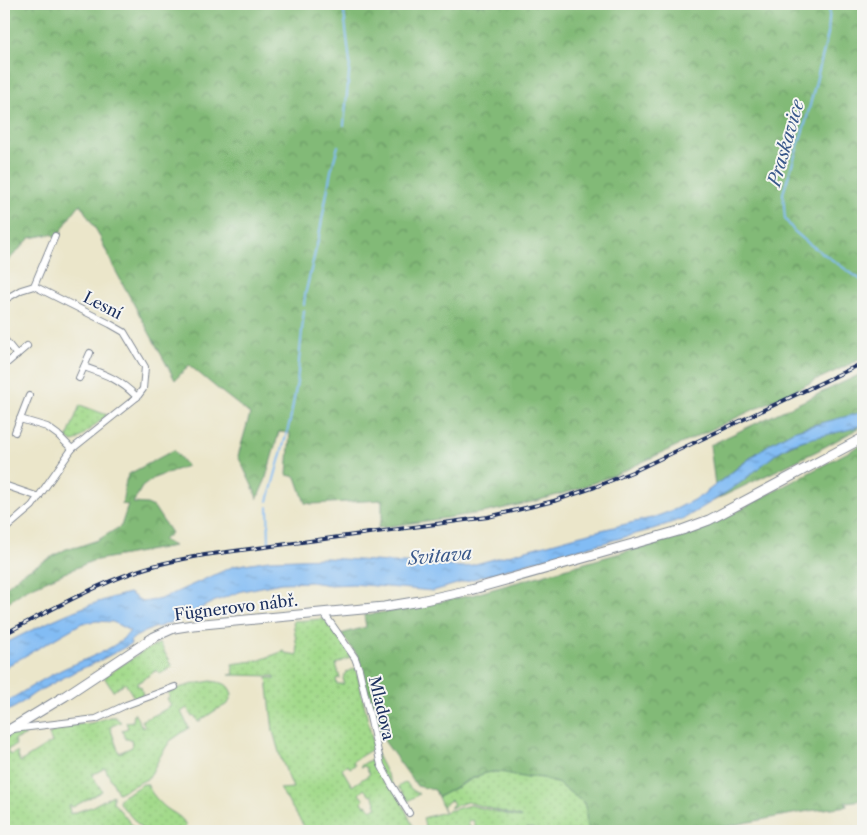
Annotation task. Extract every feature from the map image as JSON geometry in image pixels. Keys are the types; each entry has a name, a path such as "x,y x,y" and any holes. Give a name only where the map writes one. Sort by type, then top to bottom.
{"street":[{"path":"4,300 21,290 34,286 54,236"},
{"name":"Lesní","path":"34,286 124,332 144,367 143,389 137,397"},
{"path":"4,340 17,355"},
{"path":"7,363 28,346"},
{"path":"79,378 90,352"},
{"path":"4,530 32,506 72,449 137,397 126,386 109,376 84,367"},
{"path":"15,432 29,396"},
{"path":"20,419 47,427 72,449"},
{"name":"Fügnerovo nábř.","path":"7,731 65,696 151,639 174,628 185,625 384,607 470,590 682,530 709,520 863,438"},
{"path":"4,485 39,497"},
{"name":"Mladova","path":"323,612 355,658 365,692 381,765 409,813"},
{"name":"Fügnerovo nábř.","path":"7,731 96,719 126,705 175,687"}],"green space":[{"path":"4,4 863,4 863,358 617,474 572,491 532,502 487,512 378,528 382,518 382,500 305,503 296,477 287,475 290,433 279,432 265,481 257,499 238,456 250,414 189,365 175,380 113,266 98,233 80,204 57,238 52,234 30,238 4,265"},
{"path":"863,373 863,412 809,426 781,437 715,485 710,445"},
{"path":"80,405 107,415 73,442 67,438"},
{"path":"863,425 817,451 713,501 748,477 780,451 809,438"},
{"path":"863,444 863,800 846,802 847,806 700,831 587,831 584,803 559,784 543,778 527,776 527,778 492,772 472,779 438,797 435,790 417,786 385,742 373,717 358,656 341,634 366,627 364,615 400,610 472,595 684,535 711,525"},
{"path":"174,450 187,466 154,478 142,487 133,503 147,504 154,507 171,533 163,540 174,546 92,561 25,590 4,605 4,589 21,574 66,549 98,540 121,526 128,505 122,504 126,480 129,474"},
{"path":"322,619 326,621 352,657 336,664 340,678 336,679 337,684 344,684 343,678 346,672 356,668 374,748 353,761 355,765 350,768 347,765 342,769 352,786 370,774 365,766 360,766 373,758 376,753 415,831 307,831 280,789 293,788 280,756 273,731 267,678 274,678 275,680 275,676 229,675 234,674 232,664 260,660 284,651 285,653 298,655 293,621","holes":["364,789 370,796 372,795 377,806 372,810 367,805 365,806 362,802 364,800 359,794"]},
{"path":"160,643 172,667 160,674 157,670 136,684 141,687 143,695 135,699 125,683 113,691 104,677 142,652"},
{"path":"211,681 229,687 232,694 228,704 198,722 195,716 192,717 187,708 181,712 189,728 170,741 149,778 118,793 105,768 92,775 102,791 73,807 69,805 70,814 91,807 113,795 113,802 137,831 4,831 4,740 11,734 24,732 25,736 14,740 16,745 7,750 10,755 17,752 20,762 52,742 49,735 52,732 50,728 91,723 115,717 121,722 110,727 119,753 132,747 131,739 125,739 122,730 128,728 126,722 133,721 134,713 143,728 145,727 142,720 171,706 167,698 170,697 168,693 184,686"},
{"path":"503,772 527,778 527,776 543,778 559,784 584,803 587,831 534,831 533,828 518,831 477,831 473,820 468,821 471,831 426,831 423,818 470,805 521,818 467,802 450,808 454,804 451,800 442,806 444,811 438,797 482,774"},
{"path":"406,782 411,789 419,794 408,801 398,787"},
{"path":"143,784 147,784 159,802 185,823 186,826 182,831 144,831 119,803 120,798"}],"water":[{"path":"863,412 863,425 790,445 777,453 739,484 685,518 650,530 555,555 433,591 353,584 330,585 311,582 281,583 242,591 135,637 130,641 131,644 35,693 4,713 4,703 69,666 117,644 130,631 113,622 97,621 82,623 4,668 4,644 80,608 129,593 143,602 161,599 234,566 269,560 327,558 465,567 655,517 676,509 701,496 761,450 793,431"}],"waterway":[{"path":"343,4 350,63 344,125"},
{"name":"Praskavice","path":"830,4 828,34 806,121 783,193 785,219 794,231 808,243 861,280 863,285"},
{"path":"304,305 331,171 338,146"},
{"path":"268,501 290,421 297,382 304,310"},
{"path":"268,507 269,543"}],"railway":[{"path":"4,634 103,584 162,563 205,555 488,517 554,501 632,472 863,363"}],"water label":[{"name":"Svitava","path":"440,556"}]}
